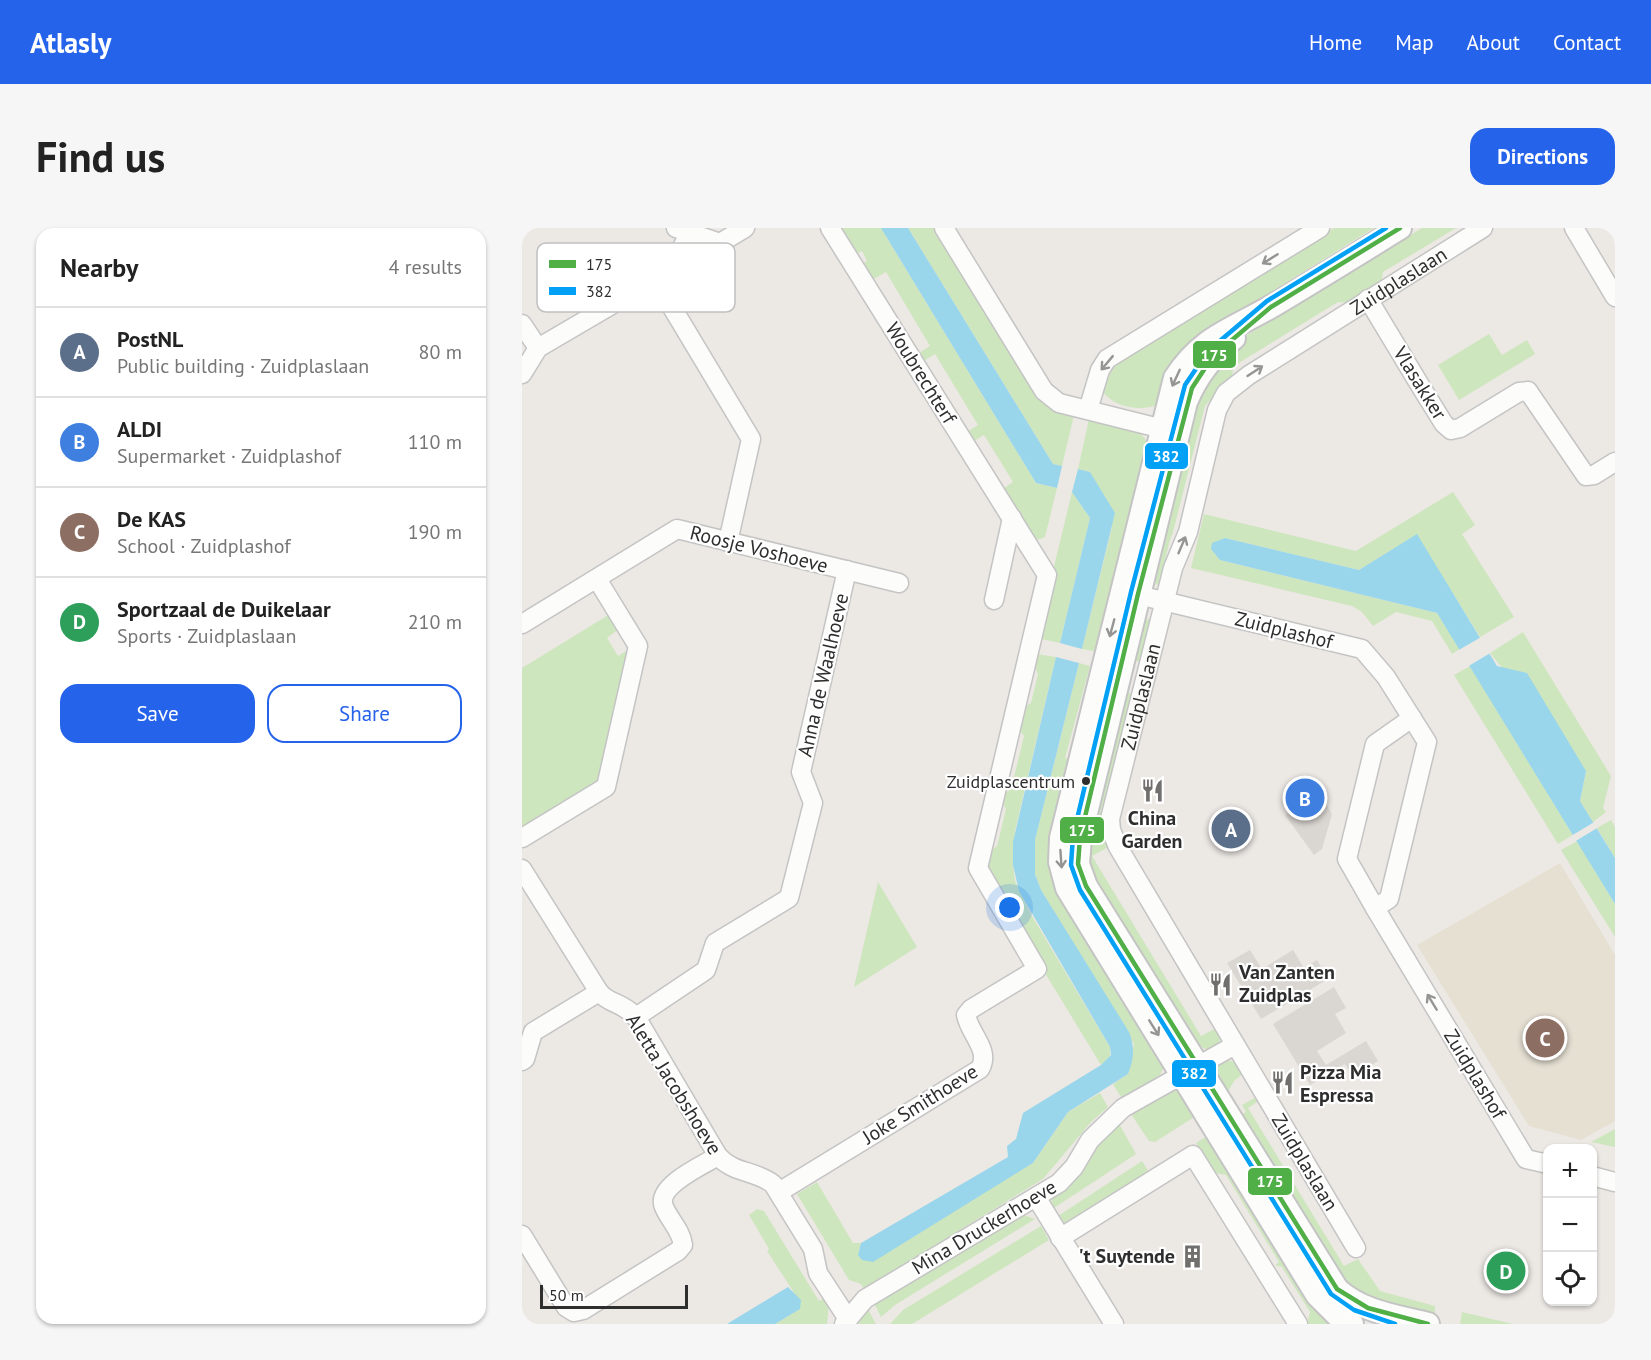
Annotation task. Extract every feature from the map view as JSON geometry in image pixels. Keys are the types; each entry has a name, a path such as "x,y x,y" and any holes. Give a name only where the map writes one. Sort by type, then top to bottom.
{"street":[{"path":"686,230 720,243 745,228"},
{"name":"Woubrechterf","path":"830,228 1047,575 1032,642"},
{"path":"944,228 1044,391 1059,403 1171,431"},
{"path":"1088,410 1100,370 1107,360 1320,228"},
{"name":"Zuidplaslaan","path":"1352,1324 1337,1315 1317,1295 1086,886 1078,864 1080,838 1130,592 1171,431 1175,378 1201,345 1228,327 1271,307 1400,228"},
{"name":"Zuidplaslaan","path":"1356,1248 1118,848 1111,830 1113,807 1164,600 1173,568 1188,532 1217,410 1226,393 1249,375 1483,228"},
{"path":"1574,228 1615,297"},
{"name":"Vlasakker","path":"1368,299 1421,387 1451,430 1460,428 1519,392 1528,391 1580,471 1586,476 1594,475 1615,462"},
{"path":"522,374 538,348 599,312"},
{"path":"675,312 751,439 728,542"},
{"path":"522,324 538,348"},
{"path":"994,600 1012,518"},
{"name":"Roosje Voshoeve","path":"522,624 677,529 899,583"},
{"name":"Anna de Waalhoeve","path":"636,1017 706,970 715,943 789,898 813,803 801,772 846,570"},
{"path":"522,838 606,788 638,646 597,579"},
{"name":"Zuidplashof","path":"1130,592 1362,649 1386,677 1427,742 1389,898 1375,908"},
{"name":"Joke Smithoeve","path":"778,1192 980,1069 985,1060 984,1052 968,1026 966,1016 971,1009 1037,969 978,868 1032,642"},
{"name":"Zuidplashof","path":"1412,718 1375,744 1347,859 1526,1159 1543,1163"},
{"path":"522,869 599,992 533,1032 525,1059 522,1061"},
{"name":"Aletta Jacobshoeve","path":"599,992 605,999 626,1006 636,1017 718,1156 727,1166 764,1177 778,1192 813,1249 818,1273 846,1322"},
{"name":"Mina Druckerhoeve","path":"846,1322 865,1299 1059,1183 1074,1167 1090,1140 1123,1108 1235,1045"},
{"name":"Zuidplaslaan","path":"1191,1071 1337,1289 1363,1307 1428,1324"},
{"path":"1060,1238 1193,1155 1298,1324"},
{"path":"522,1235 566,1307 574,1312 583,1310 678,1251 683,1245 682,1236 663,1205 663,1196 668,1186 718,1156"},
{"path":"1597,1177 1615,1182"},
{"path":"1036,1197 1113,1324"}],"shaded area":[{"path":"1320,794 1332,814 1322,849 1314,855 1285,815"},
{"path":"1560,863 1615,955 1615,1121 1581,1140 1529,1126 1417,945"},
{"path":"1250,950 1262,969 1293,950 1304,968 1317,960 1328,979 1261,1019 1227,963"},
{"path":"1334,987 1346,1008 1335,1014 1346,1033 1317,1051 1326,1065 1366,1041 1378,1061 1353,1077 1345,1064 1310,1085 1273,1024"}],"green space":[{"path":"840,228 881,228 1036,483 1057,488 1045,537 1032,542 1000,491 1013,482 984,435 971,443 965,433 978,425 935,354 922,362 917,354 930,346 886,272 872,280 862,264 867,261 862,251 856,254"},
{"path":"908,228 934,228 1034,392 1052,409 1074,415 1062,466 1053,464"},
{"path":"1334,228 1374,228 1211,329 1160,404 1145,408 1129,407 1114,402 1103,392 1113,368 1129,353"},
{"path":"1422,228 1456,228 1383,272 1381,283 1349,303 1338,302 1234,366 1232,376 1205,406 1159,587 1152,579 1194,397 1239,340"},
{"path":"1489,334 1502,355 1527,340 1535,354 1459,400 1438,365"},
{"path":"1089,419 1134,430 1146,440 1149,448 1099,652 1082,649 1112,520 1090,472 1078,469"},
{"path":"1072,492 1090,518 1060,643 1041,639 1041,635 1049,587"},
{"path":"1453,492 1475,525 1462,534 1514,617 1480,637 1416,535 1359,570 1225,538 1220,560 1437,613 1460,649 1452,654 1432,621 1396,612 1373,626 1362,612 1352,606 1191,568 1204,514 1356,551"},
{"path":"610,614 619,629 607,638 618,656 631,648 599,781 522,828 522,668"},
{"path":"1151,618 1141,662 1129,659 1137,625"},
{"path":"1523,632 1611,776 1603,808 1606,812 1593,822 1580,801 1586,771 1490,653"},
{"path":"1036,654 1056,657 1015,831 1013,865 1015,881 1032,916 1110,1047 1110,1058 1101,1065 1045,973 986,865 988,852 997,846 1006,809 1001,801 1003,794 1011,789 1024,736 1019,729 1023,708 1031,703 1038,674 1034,665"},
{"path":"1079,663 1090,666 1065,758 1068,759 1063,776 1069,778 1057,828 1165,1064 1160,1075 1122,1099 1113,1084 1128,1074 1134,1044 1041,890 1035,874 1035,840"},
{"path":"1470,666 1573,835 1558,844 1454,675"},
{"path":"1126,692 1133,694 1110,846 1092,856 1201,1036 1216,1028 1221,1038 1215,1049 1205,1049 1195,1044 1092,881 1086,858"},
{"path":"1611,820 1615,827 1615,858 1597,828"},
{"path":"1577,841 1615,904 1615,937 1561,850"},
{"path":"878,882 917,947 854,987"},
{"path":"1226,1060 1236,1062 1244,1073 1234,1081 1225,1097 1215,1077 1219,1065"},
{"path":"1174,1091 1181,1092 1199,1114 1155,1142 1149,1141 1131,1114 1164,1094"},
{"path":"1100,1093 1108,1107 1091,1122 1043,1179 864,1289 861,1284 849,1280 797,1194 817,1182 853,1243 861,1243 858,1255 1033,1163 1068,1112"},
{"path":"1258,1096 1260,1100 1248,1108 1344,1266 1358,1259 1380,1291 1435,1306 1435,1320 1355,1296 1237,1117 1246,1112 1242,1105"},
{"path":"1118,1122 1136,1154 1051,1210 1052,1195"},
{"path":"1615,1129 1615,1147 1591,1142"},
{"path":"1212,1133 1343,1324 1307,1324 1310,1312 1282,1267 1275,1265 1279,1262 1226,1175 1215,1173 1196,1143"},
{"path":"1142,1161 1149,1172 1059,1226 1055,1218"},
{"path":"757,1209 764,1211 819,1301 825,1298 829,1304 827,1324 775,1324 799,1309 793,1291 767,1251 769,1249 749,1215"},
{"path":"1021,1214 1035,1219 895,1305 881,1317 874,1303"},
{"path":"1041,1226 1049,1240 912,1324 890,1324 903,1310"},
{"path":"868,1309 876,1324 857,1324"},
{"path":"1462,1312 1513,1324 1460,1324"}],"water":[{"path":"881,228 908,228 1053,464 1062,466 1057,488 1036,483"},
{"path":"1078,469 1090,472 1115,513 1082,649 1060,643 1090,518 1072,492"},
{"path":"1417,534 1497,666 1527,673 1586,771 1580,801 1615,858 1615,904 1437,613 1220,560 1211,549 1212,543 1225,538 1359,570"},
{"path":"1056,657 1079,663 1035,840 1035,874 1041,890 1129,1032 1133,1048 1130,1069 1128,1074 1068,1112 1033,1163 873,1262 862,1260 858,1255 861,1243 1008,1157 1007,1146 1016,1139 1023,1113 1101,1065 1111,1055 1110,1047 1019,891 1013,865 1013,842"},
{"path":"788,1287 801,1300 800,1309 775,1324 727,1324"}],"pier":[{"path":"1483,636 1492,652 1467,667 1457,651"},
{"path":"1596,821 1599,827 1574,842 1571,836"}],"transit line":[{"name":"382","path":"1386,228 1267,301 1208,351 1185,385 1131,592 1073,836 1071,865 1080,890 1331,1294 1354,1310 1395,1324"},
{"name":"175","path":"1400,228 1271,307 1213,356 1192,388 1138,594 1080,838 1078,864 1086,886 1337,1289 1368,1308 1428,1324"}],"place":[{"name":"Zuidplascentrum","path":"1086,781"},
{"name":"China Garden","path":"1152,791"},
{"name":"ALDI","path":"1305,798"},
{"name":"PostNL","path":"1231,829"},
{"name":"Van Zanten Zuidplas","path":"1221,984"},
{"name":"De KAS","path":"1545,1038"},
{"name":"Pizza Mia Espressa","path":"1282,1083"},
{"name":"'t Suytende","path":"1193,1256"},
{"name":"Sportzaal de Duikelaar","path":"1506,1271"}]}
